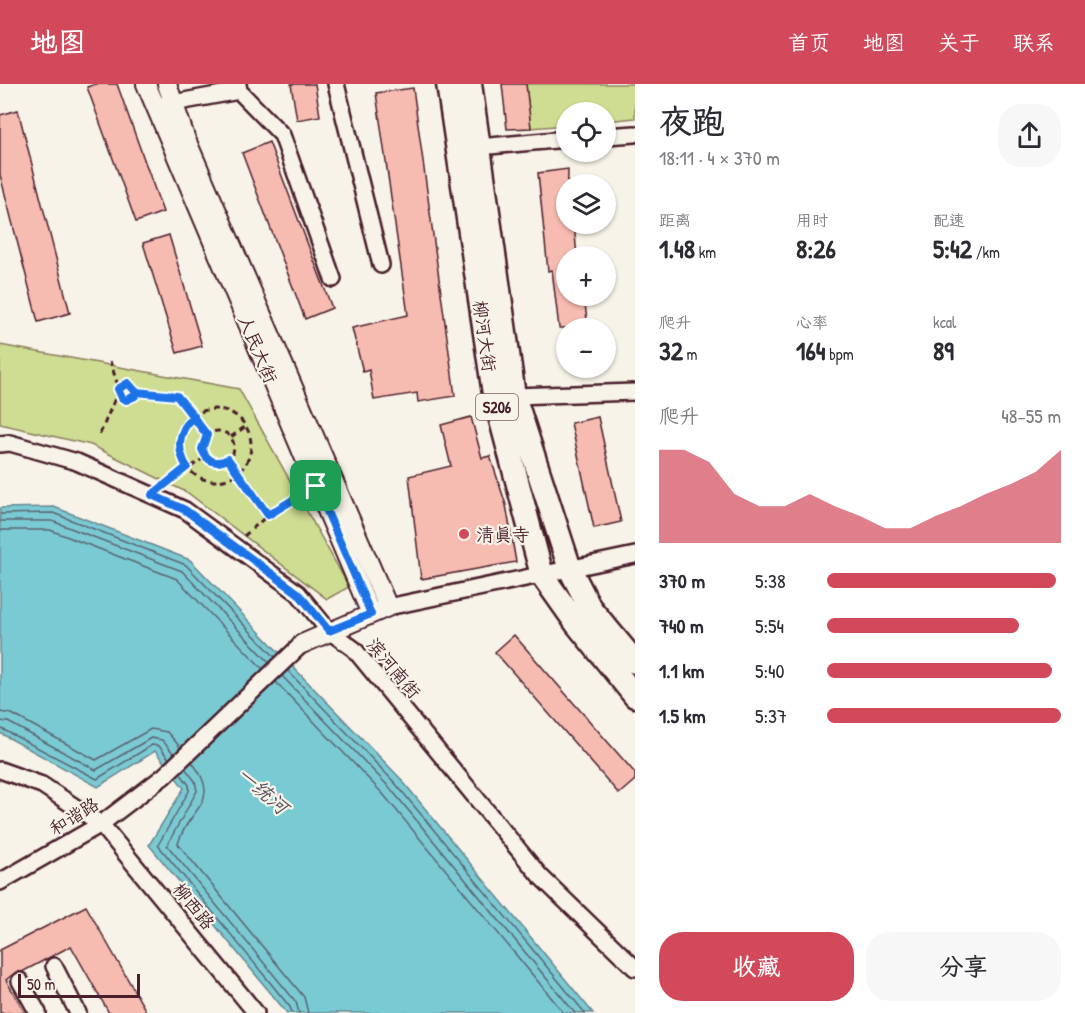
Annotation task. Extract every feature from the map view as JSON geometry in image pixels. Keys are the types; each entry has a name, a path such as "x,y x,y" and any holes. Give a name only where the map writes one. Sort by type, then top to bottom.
{"main road":[{"name":"柳河大街","path":"448,84 494,394 542,575 576,623 635,696"},
{"name":"柳河大街","path":"470,84 514,396 570,569 590,608 635,662"}],"street":[{"name":"人民大街","path":"146,84 316,486 379,610"},
{"name":"人民大街","path":"167,84 185,137 379,610"},
{"path":"336,84 381,265"},
{"path":"154,106 239,87 282,135 333,279"},
{"path":"616,135 635,134"},
{"path":"478,147 556,140"},
{"path":"514,396 635,392"},
{"name":"滨河南街","path":"0,444 10,443 77,462 185,510 298,593 329,631 354,649 540,876 635,968"},
{"path":"302,644 379,610 635,555"},
{"name":"和谐路","path":"0,882 101,824 164,776 302,644"},
{"name":"柳西路","path":"0,770 42,785 101,824 244,1007 256,1013"},
{"path":"54,966 78,1013"},
{"path":"20,981 38,1013"}],"path":[{"path":"110,361 122,398 126,400 135,396 136,392"},
{"path":"100,434 118,389 128,383 136,392 177,396 207,435"},
{"path":"220,409 238,416 246,426 251,450 244,467 237,474 220,480 202,478 187,467 182,459 180,440 187,423 202,411 220,409"},
{"path":"231,437 246,426"},
{"path":"215,431 224,432 231,437 234,444 228,459 220,463 212,462 205,457 202,449 207,435 215,431"},
{"path":"152,495 187,467 205,457"},
{"path":"228,459 268,515"},
{"path":"233,545 268,515 316,486"}],"green space":[{"path":"526,84 635,84 635,118 616,120 616,102 556,102 556,126 531,128"},
{"path":"0,345 239,389 349,587 327,599 188,493 91,445 0,424"}],"water":[{"name":"一统河","path":"54,507 190,560 400,778 593,1013 287,1013 149,845 184,788 155,751 98,787 0,733 0,508"}],"building":[{"path":"96,84 117,84 163,212 136,222 87,87"},
{"path":"291,84 315,84 320,116 297,120"},
{"path":"502,84 526,84 531,128 507,129"},
{"path":"413,88 455,396 418,402 417,393 374,400 369,370 363,372 352,328 408,315 376,93"},
{"path":"18,110 70,313 38,322 0,175 0,115"},
{"path":"269,142 332,308 305,319 242,153"},
{"path":"568,169 568,174 556,174 556,234 575,234 576,246 556,246 556,303 552,270 548,271 538,173"},
{"path":"169,235 202,346 177,353 143,243"},
{"path":"556,306 585,306 587,318 558,318"},
{"name":"清真寺","path":"471,417 482,458 490,456 506,505 516,562 421,579 409,476 451,466 441,425"},
{"path":"598,417 621,522 594,528 571,423"},
{"path":"514,635 635,773 635,780 619,794 495,652"},
{"path":"86,906 147,1013 109,1013 71,946 22,972 16,972 6,980 25,1013 0,1013 0,950"}],"place":[{"name":"清真寺","path":"464,534"}],"route":[{"path":"316,486 268,515 228,459 220,463 212,462 205,457 202,441 207,435 194,416 177,396 136,392 135,387 128,383 124,383 118,389 119,394 126,400 135,396 136,392 177,396 194,416 182,431 180,440 182,459 187,467 152,495 185,510 298,593 329,631 371,614 316,486"}]}
